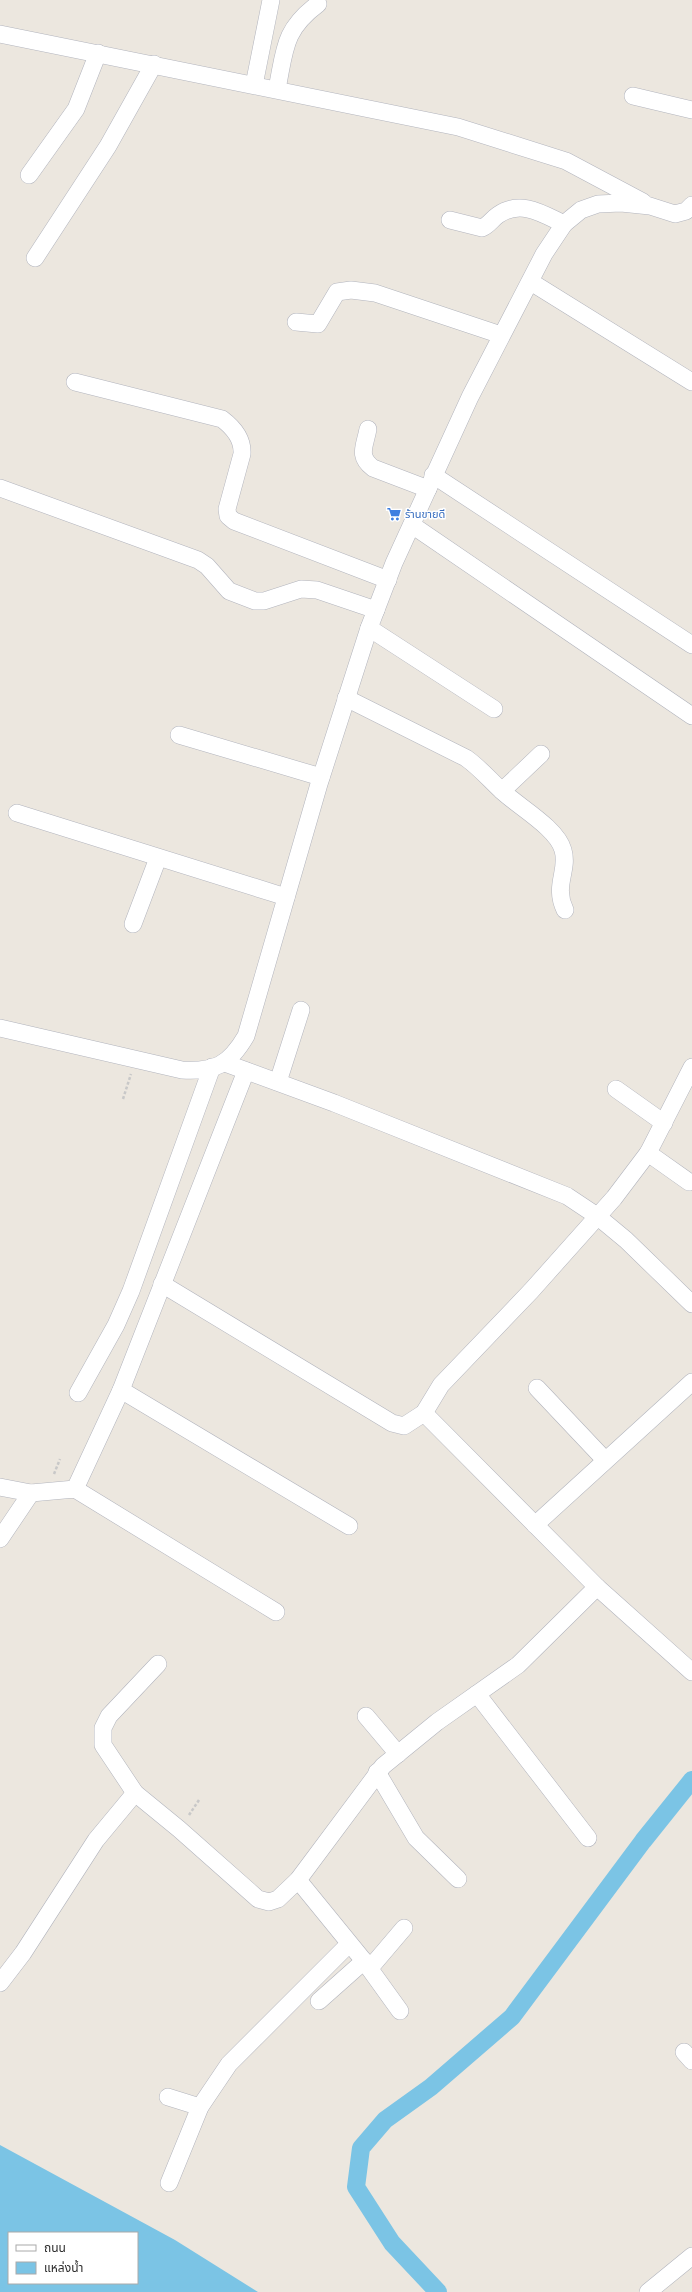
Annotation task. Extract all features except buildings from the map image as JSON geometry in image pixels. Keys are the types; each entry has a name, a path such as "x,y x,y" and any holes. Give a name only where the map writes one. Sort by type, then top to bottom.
{"street":[{"path":"254,85 271,0"},
{"path":"277,89 287,40 301,16 318,4"},
{"path":"0,34 277,89 465,129 566,161 650,206 674,214 689,212"},
{"path":"30,175 76,109 98,53"},
{"path":"35,258 108,146 154,64"},
{"path":"633,96 692,110"},
{"path":"78,1393 116,1325 132,1291 219,1065 236,1052 246,1036 321,777 369,628 388,580 431,482 501,335 531,282 544,254 564,224 581,210 598,204 621,203 650,206"},
{"path":"450,220 482,228 498,215 511,209 527,207 564,224"},
{"path":"531,282 692,382"},
{"path":"296,322 318,324 337,292 351,290 375,293 501,335"},
{"path":"75,382 222,419 236,433 242,445 242,454 227,509 228,516 234,521 388,580"},
{"path":"368,429 362,457 365,462 373,468 431,482 692,645"},
{"path":"0,488 198,560 207,566 229,591 255,601 264,601 301,588 317,590 376,610"},
{"path":"412,525 692,716"},
{"path":"369,628 494,709"},
{"path":"346,698 466,758 483,770 502,791 555,835 564,851 559,898 565,910"},
{"path":"179,735 321,777"},
{"path":"502,791 541,754"},
{"path":"17,813 286,897"},
{"path":"133,924 158,858"},
{"path":"278,1082 302,1010"},
{"path":"0,1028 182,1070 196,1070 219,1065 246,1071 515,1173 567,1196 597,1216 626,1240 692,1304"},
{"path":"162,1284 392,1423 404,1426 424,1413 441,1385 531,1291 614,1198 648,1153 692,1067"},
{"path":"75,1489 121,1390 246,1071"},
{"path":"616,1089 664,1123"},
{"path":"648,1153 689,1182"},
{"path":"535,1525 692,1382"},
{"path":"537,1388 605,1460"},
{"path":"121,1390 349,1526"},
{"path":"424,1413 597,1587 692,1672"},
{"path":"0,1487 31,1493 75,1489 276,1612"},
{"path":"0,1539 31,1493"},
{"path":"158,1664 109,1716 103,1728 103,1745 135,1793 179,1829 258,1899 269,1902 278,1899 298,1880 377,1772 398,1754 518,1664 597,1587"},
{"path":"477,1694 588,1838"},
{"path":"366,1716 398,1754"},
{"path":"377,1772 416,1838 458,1879"},
{"path":"0,1983 23,1953 96,1840 135,1793"},
{"path":"298,1880 349,1944 367,1964 400,2011"},
{"path":"319,2001 367,1964 404,1928"},
{"path":"169,2183 200,2107 229,2064 349,1944"},
{"path":"168,2097 200,2107"},
{"path":"648,2292 692,2256"}],"path":[{"path":"123,1099 136,1060"}],"water":[{"path":"0,2145 175,2240 258,2292 0,2292"}],"waterway":[{"path":"438,2292 392,2243 356,2187 361,2148 385,2120 431,2087 512,2017 643,1841 692,1780"}],"place":[{"name":"ร้านขายดี","path":"394,514"}]}
